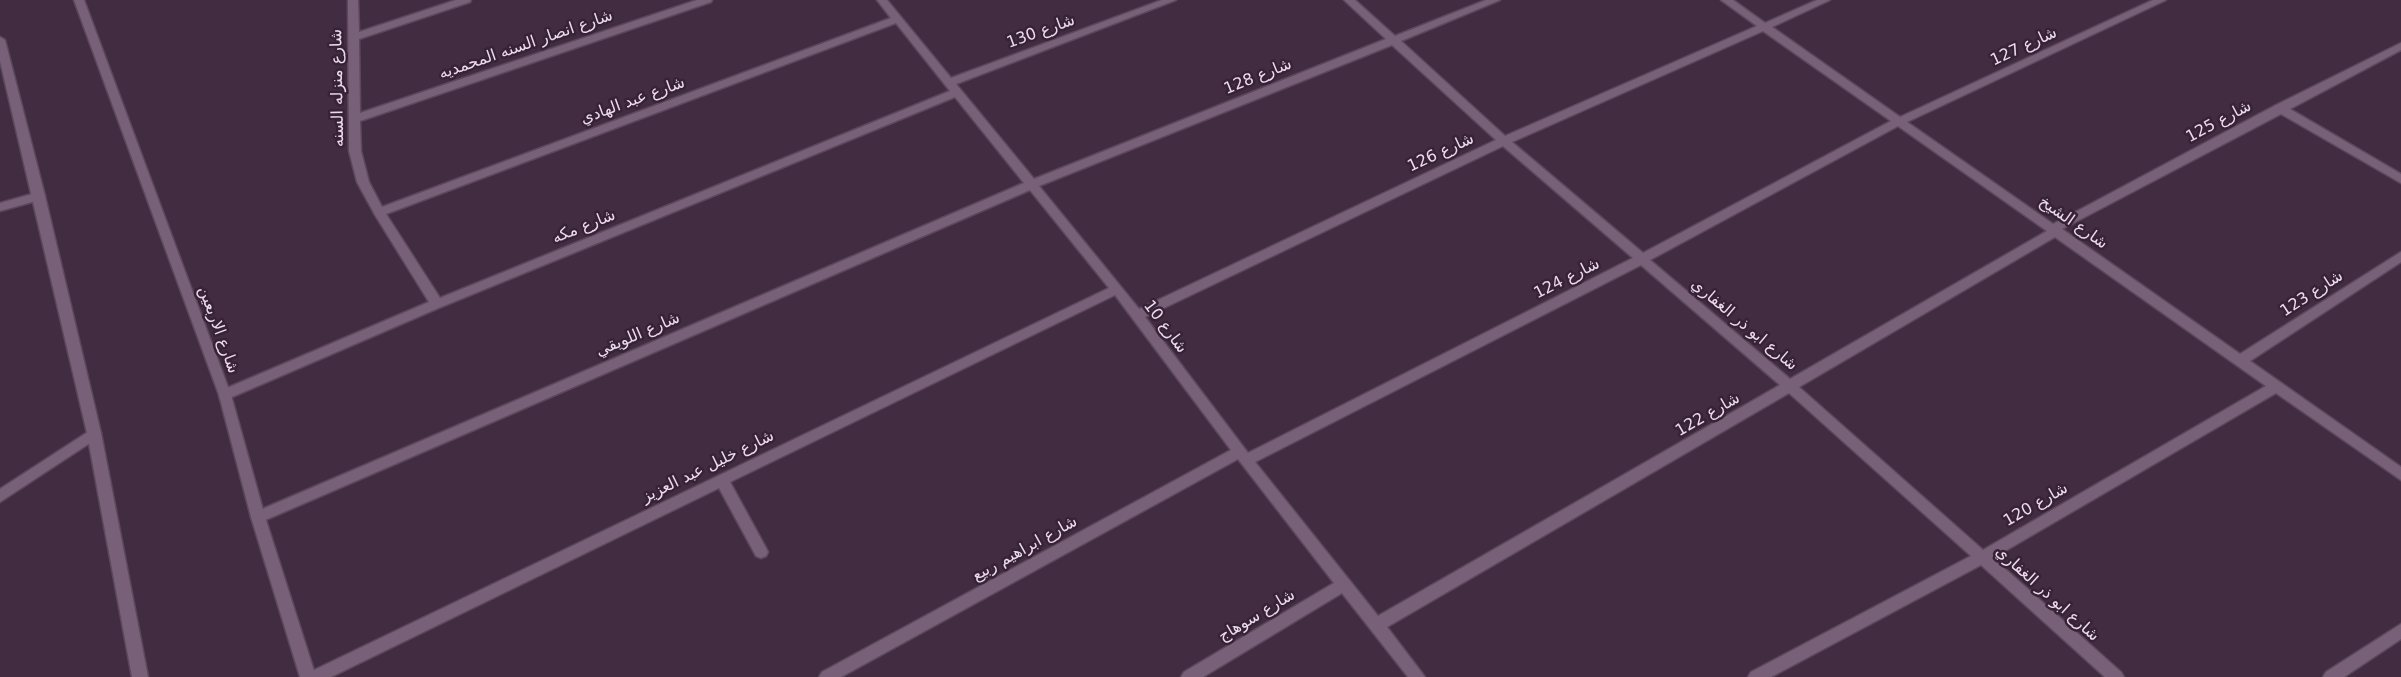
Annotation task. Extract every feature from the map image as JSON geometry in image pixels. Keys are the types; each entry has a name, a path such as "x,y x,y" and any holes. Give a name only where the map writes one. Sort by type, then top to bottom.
{"street":[{"name":"شارع الاربعين","path":"78,0 225,395 258,517 308,677"},
{"name":"شارع منزله السنه","path":"353,0 355,151 364,182 379,212 437,304"},
{"path":"353,37 466,0"},
{"name":"شارع انصار السنه المحمديه","path":"354,118 707,0"},
{"name":"شارع 10","path":"882,0 1116,289 1343,585 1417,677"},
{"name":"شارع 130","path":"954,87 1171,0"},
{"name":"شارع ابو ذر الغفاري","path":"1349,0 1504,141 1791,386 2116,677"},
{"name":"شارع 128","path":"1032,184 1495,0"},
{"name":"شارع الشيخ","path":"1726,0 2401,474"},
{"name":"شارع 126","path":"1136,316 1504,141 1763,25 1825,0"},
{"name":"شارع 127","path":"1900,121 2161,0"},
{"name":"شارع عبد الهادي","path":"379,212 898,19"},
{"path":"0,40 39,196 94,433 140,677"},
{"name":"شارع 125","path":"2055,230 2280,108 2401,46"},
{"name":"شارع مكه","path":"225,395 954,87"},
{"path":"2280,108 2401,179"},
{"name":"شارع 124","path":"1243,456 1642,259 1900,121"},
{"name":"شارع اللويقي","path":"258,517 1032,184"},
{"path":"0,207 39,196"},
{"name":"شارع 122","path":"1375,626 1791,386 2055,230"},
{"name":"شارع 123","path":"2241,360 2401,256"},
{"name":"شارع خليل عبد العزيز","path":"315,677 1116,289"},
{"name":"شارع 120","path":"1756,677 1981,558 2278,386"},
{"path":"0,496 94,433"},
{"name":"شارع ابراهيم ربيع","path":"826,677 1243,456"},
{"path":"722,480 761,552"},
{"name":"شارع سوهاج","path":"1189,677 1343,585"},
{"path":"2331,677 2401,631"}]}
